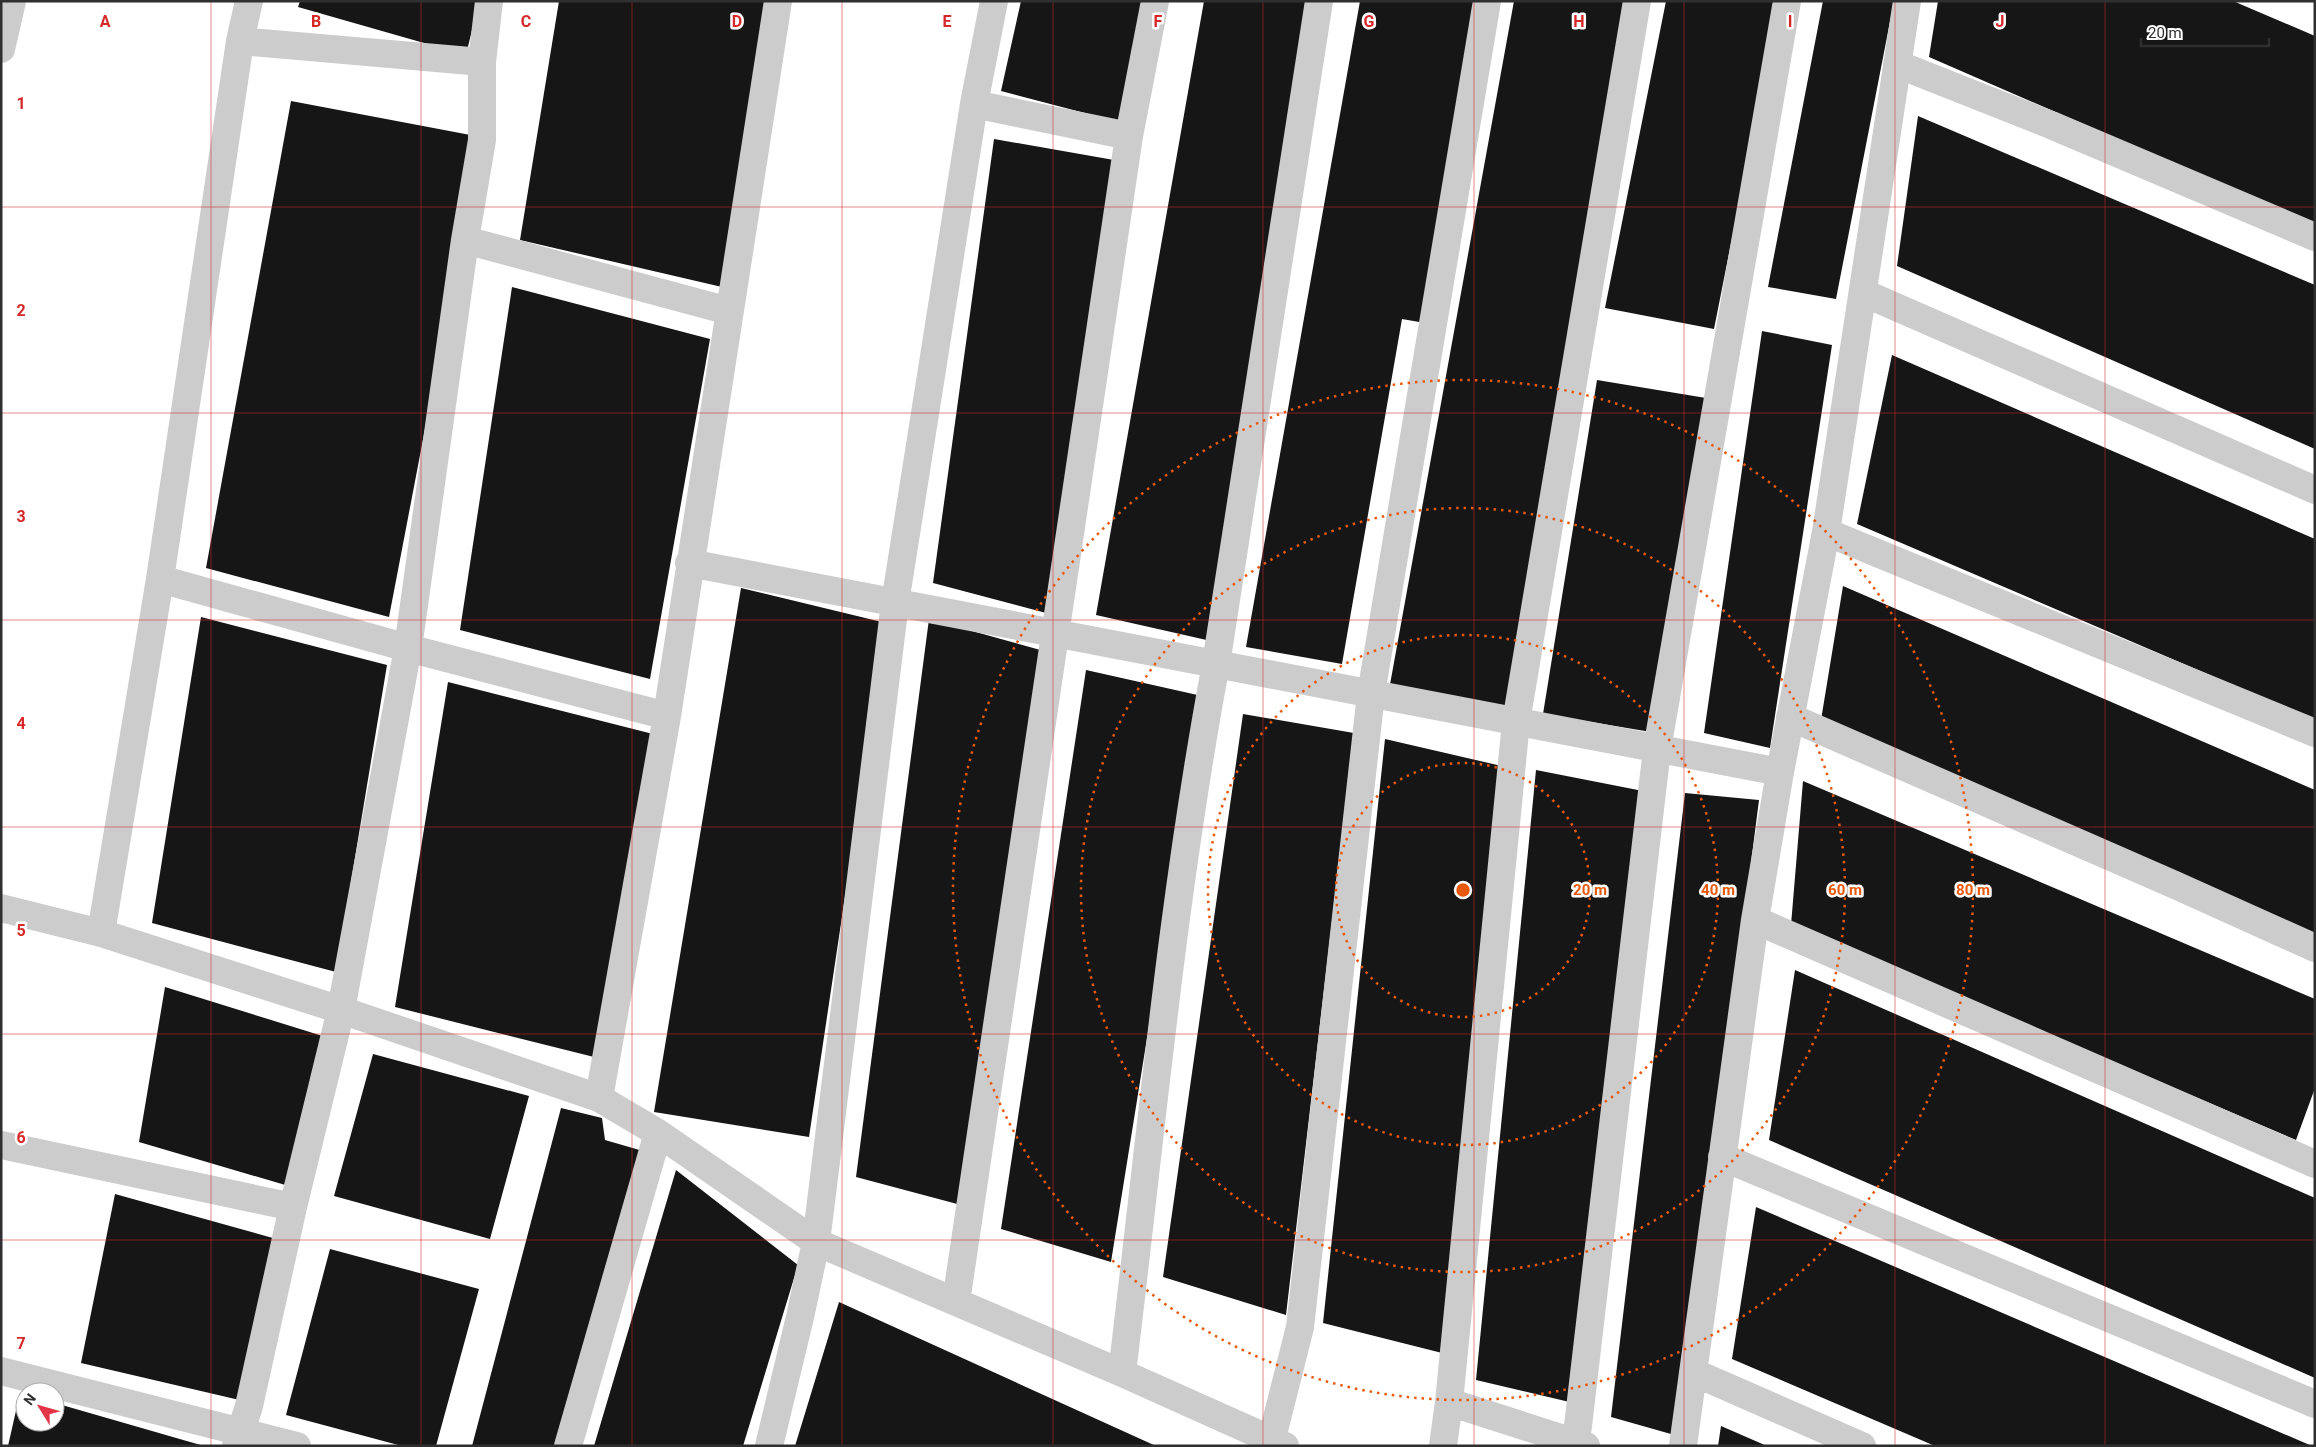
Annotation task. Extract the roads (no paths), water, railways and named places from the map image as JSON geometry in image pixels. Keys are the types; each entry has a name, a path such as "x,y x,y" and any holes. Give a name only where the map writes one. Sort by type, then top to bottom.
{"street":[{"path":"1,50 12,1"},
{"path":"100,933 160,579 240,41 249,1"},
{"path":"238,1439 249,1406 293,1207 341,1010 408,648 465,240 482,140 482,62 489,1"},
{"path":"599,1098 667,716 689,563 778,1"},
{"path":"769,1446 816,1242 895,603 974,104 994,1"},
{"path":"956,1302 1129,136 1155,1"},
{"path":"1122,1373 1161,1033 1196,770 1216,664 1319,1"},
{"path":"2,912 100,933 341,1010 599,1098 658,1133 816,1242 1122,1373 1276,1444 1300,1327 1371,694 1487,1"},
{"path":"1443,1446 1449,1402 1516,722 1637,1"},
{"path":"1449,1402 1581,1444 1657,749 1787,1"},
{"path":"1683,1446 1755,920 1790,717 1826,532 1907,1"},
{"path":"240,41 482,62"},
{"path":"1897,64 2051,125 2315,237"},
{"path":"974,104 1129,136"},
{"path":"465,240 729,311"},
{"path":"1864,292 2315,490"},
{"path":"1826,532 2315,733"},
{"path":"689,563 1780,772"},
{"path":"160,579 408,648 667,716"},
{"path":"1790,717 2315,948"},
{"path":"1755,920 2315,1164"},
{"path":"568,1446 658,1133"},
{"path":"1,1144 293,1207"},
{"path":"1722,1157 2315,1404"},
{"path":"1693,1372 1862,1446"},
{"path":"2,1378 238,1439 297,1446"}]}
